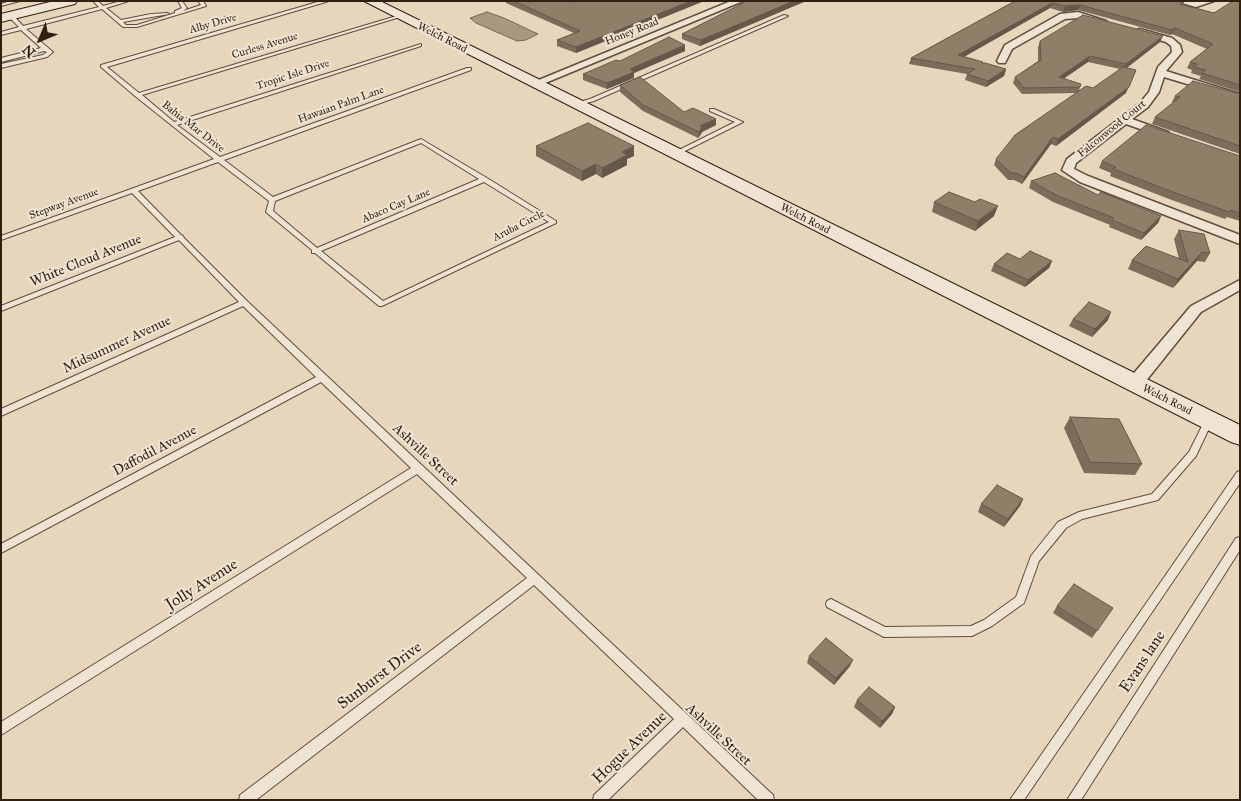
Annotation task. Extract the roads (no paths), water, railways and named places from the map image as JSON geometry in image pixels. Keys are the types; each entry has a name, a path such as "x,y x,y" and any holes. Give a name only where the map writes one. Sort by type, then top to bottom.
{"street":[{"path":"6,17 71,1"},
{"name":"Welch Road","path":"370,1 1240,436"},
{"name":"Honey Road","path":"534,84 739,1"},
{"path":"1179,1 1196,4 1210,1"},
{"path":"1002,61 1008,47 1063,16 1078,15 1114,24"},
{"name":"Falconwood Court","path":"1132,29 1168,40 1175,45 1177,52 1163,67 1154,92 1144,105 1071,161 1068,170 1084,179 1240,240"},
{"path":"1162,73 1240,97"},
{"path":"1124,120 1177,138"},
{"path":"1135,383 1196,309 1240,284"}],"lane":[{"path":"1,5 18,1"},
{"path":"95,1 122,24 137,26 204,6 200,1"},
{"path":"1,34 126,1"},
{"name":"Alby Drive","path":"104,66 327,1"},
{"path":"122,24 185,8 180,2"},
{"name":"Curless Avenue","path":"137,95 398,16"},
{"path":"575,104 592,100 786,16"},
{"path":"1,66 45,56 50,52 6,17"},
{"name":"Tropic Isle Drive","path":"173,124 419,45"},
{"path":"1,60 45,49"},
{"name":"Bahia Mar Drive","path":"104,66 173,124 272,200"},
{"name":"Hawaian Palm Lane","path":"219,160 469,69"},
{"path":"675,154 740,122 712,110"},
{"name":"Aruba Circle","path":"421,141 554,222 382,304 269,212 272,200 421,141"},
{"path":"133,190 219,160"},
{"name":"Abaco Cay Lane","path":"315,251 485,179"},
{"name":"Ashville Street","path":"133,190 322,378 768,800"},
{"name":"Stepway Avenue","path":"1,238 133,190"},
{"name":"White Cloud Avenue","path":"1,309 181,236"},
{"name":"Midsummer Avenue","path":"1,413 244,302"},
{"name":"Daffodil Avenue","path":"1,549 322,378"},
{"path":"831,604 884,632 972,631 1020,600 1035,559 1062,525 1079,516 1155,496 1193,454 1209,420"},
{"name":"Jolly Avenue","path":"1,729 419,468"},
{"path":"1016,800 1240,475"},
{"name":"Evans lane","path":"1073,800 1240,541"},
{"name":"Sunburst Drive","path":"245,800 535,578"},
{"name":"Hogue Avenue","path":"599,800 682,720"}]}
